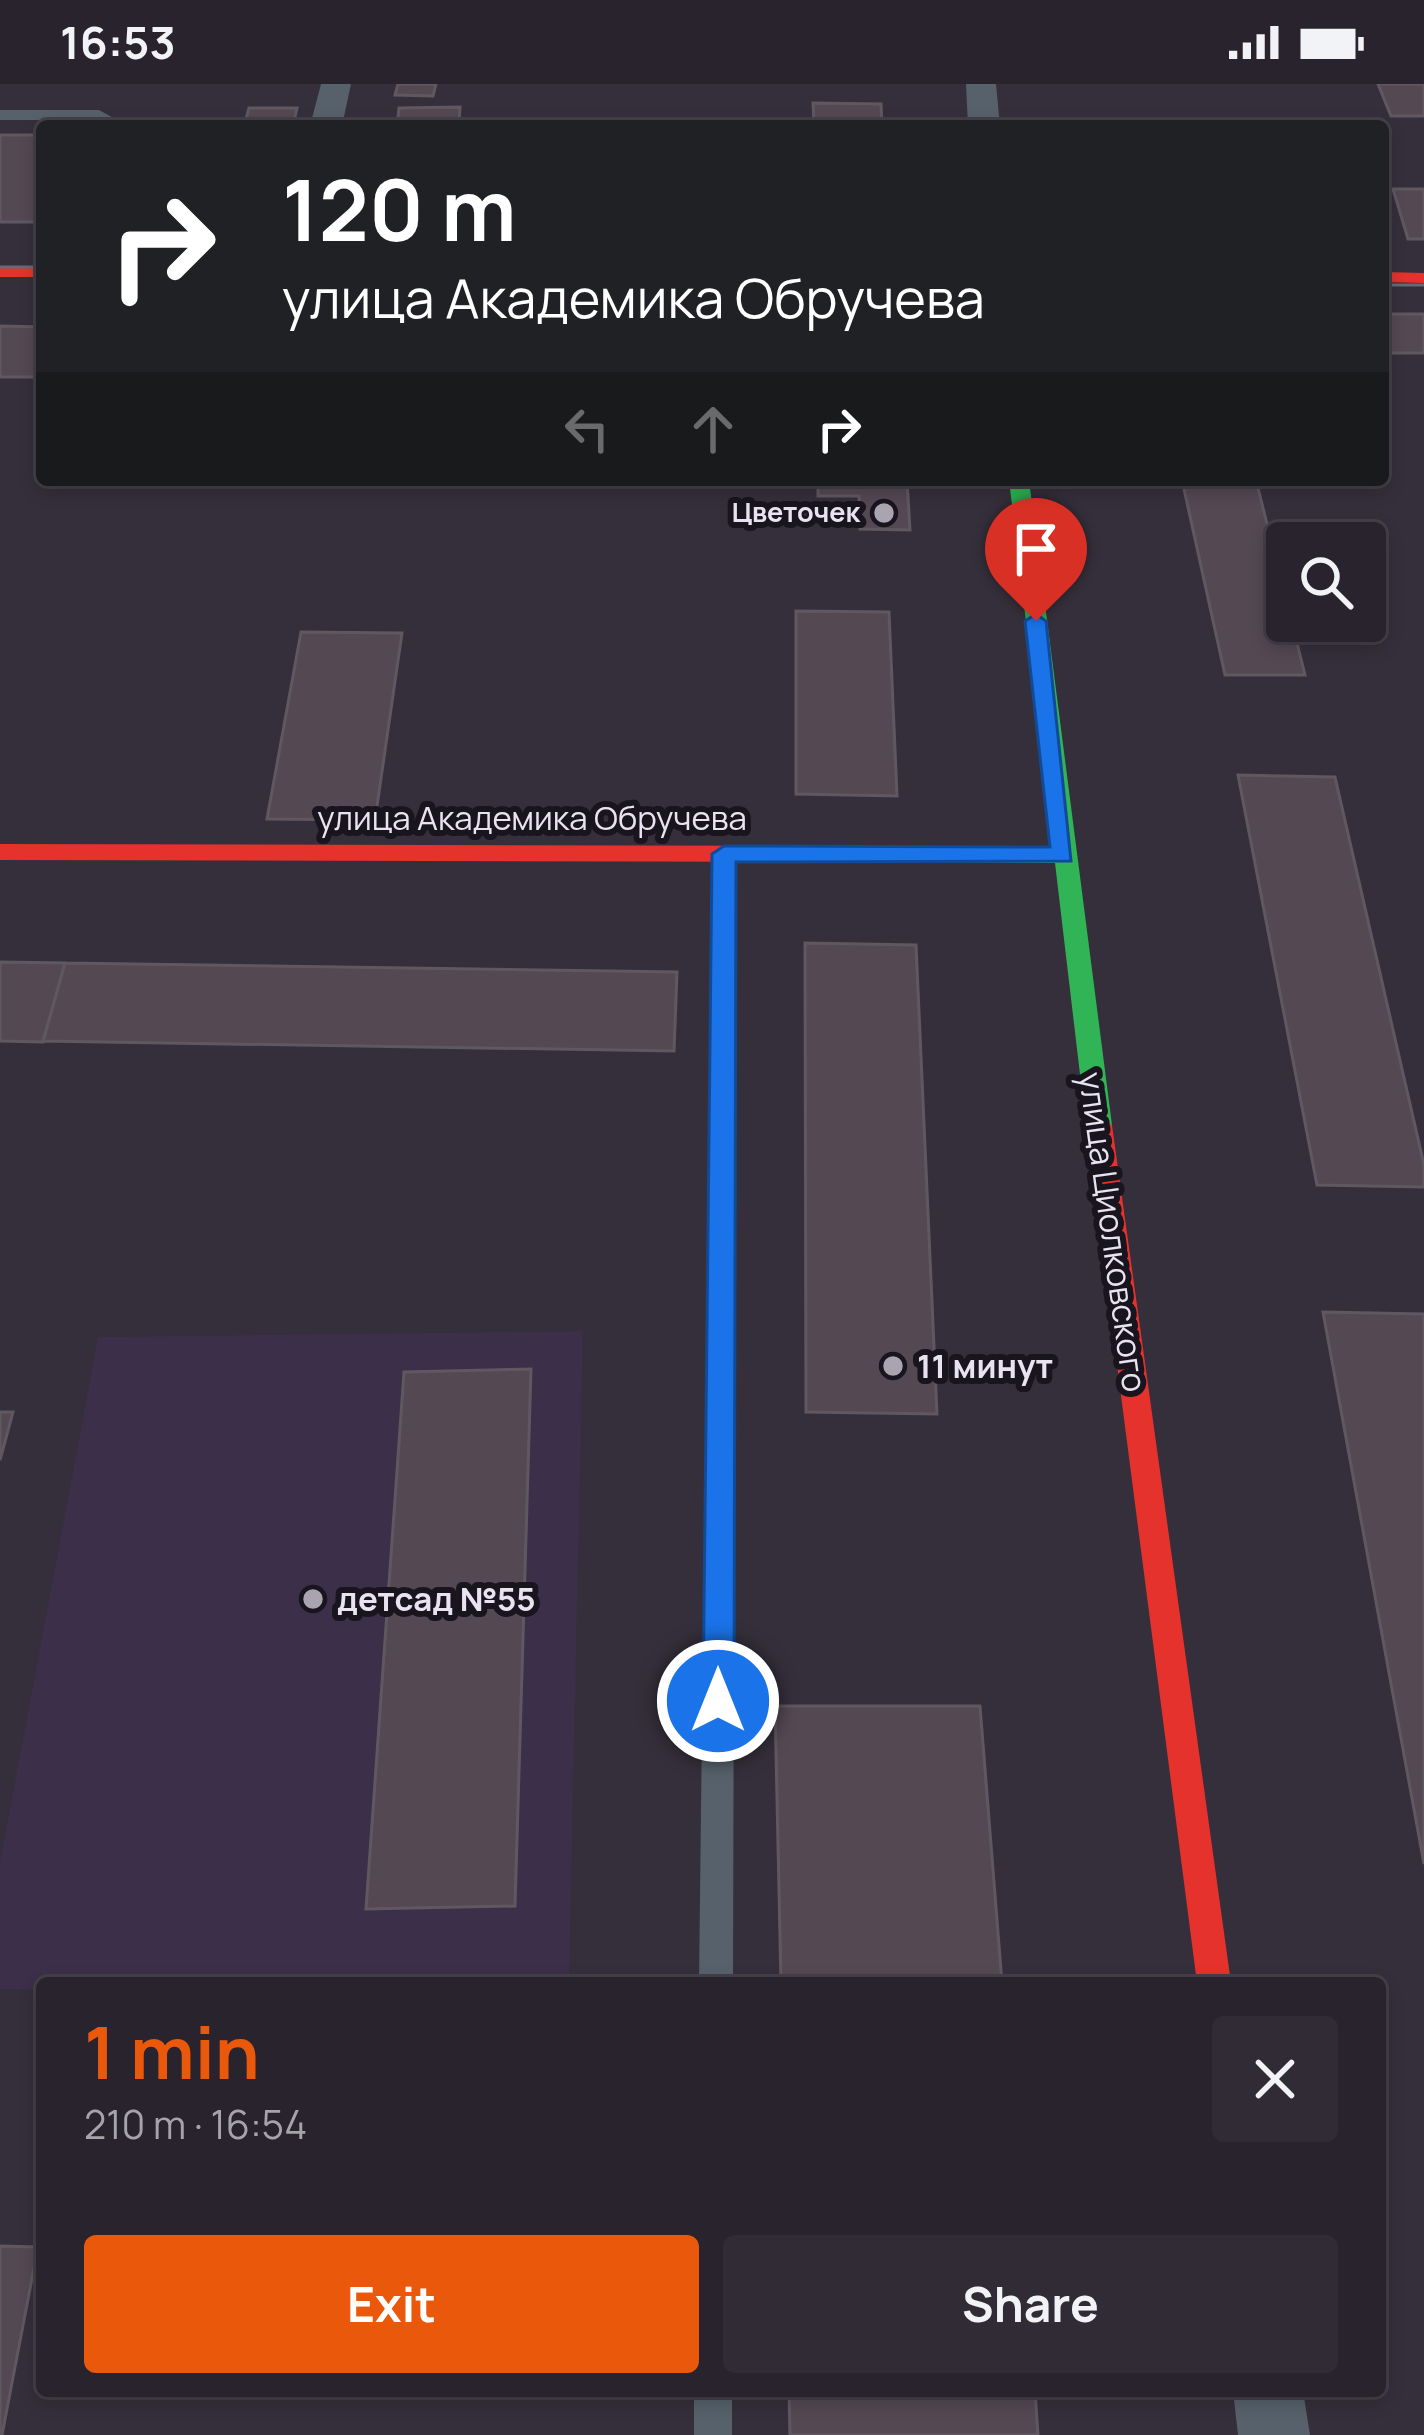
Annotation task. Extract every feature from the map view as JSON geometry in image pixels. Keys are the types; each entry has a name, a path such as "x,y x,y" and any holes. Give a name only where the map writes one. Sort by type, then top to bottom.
{"street":[{"path":"327,120 336,84"},
{"path":"981,84 984,120"},
{"path":"0,272 36,272"},
{"path":"1389,278 1424,278"},
{"name":"улица Циолковского","path":"1020,486 1063,855 1213,1977"},
{"name":"улица Академика Обручева","path":"0,852 1063,855"},
{"path":"1269,2397 1274,2435"}],"lane":[{"path":"0,115 99,116 107,120"},
{"path":"716,1977 724,854"},
{"path":"713,2397 713,2435"}],"shaded area":[{"name":"детсад №55","path":"583,1331 569,1977 36,1977 36,1989 0,1989 0,1862 98,1337"}],"building":[{"path":"398,84 436,84 433,96 395,95"},
{"path":"1378,84 1424,84 1424,116 1391,116"},
{"path":"813,103 881,104 882,120 814,120"},
{"path":"460,107 459,120 398,120 399,108"},
{"path":"249,108 297,108 294,120 246,120"},
{"path":"0,135 36,135 36,222 0,222"},
{"path":"1393,189 1424,189 1424,239 1408,239"},
{"path":"1389,314 1424,314 1424,353 1389,353"},
{"path":"0,326 36,327 36,377 0,377"},
{"name":"Цветочек","path":"818,486 907,486 910,530 860,529 859,496 818,496"},
{"path":"1183,486 1258,486 1267,522 1266,642 1297,642 1305,675 1225,675"},
{"path":"796,611 889,612 897,796 796,794"},
{"path":"301,632 402,633 375,820 267,819"},
{"path":"1238,775 1335,777 1424,1165 1424,1187 1317,1185"},
{"path":"805,943 916,945 937,1414 806,1412"},
{"path":"0,962 65,963 43,1042 0,1041"},
{"path":"65,963 677,972 674,1051 43,1041"},
{"path":"1323,1312 1424,1314 1424,1864"},
{"path":"531,1369 515,1906 366,1909 404,1372"},
{"path":"0,1412 13,1412 0,1460"},
{"path":"775,1706 980,1706 1002,1977 781,1977"},
{"path":"0,2246 36,2247 36,2257 0,2435"},
{"path":"789,2397 1035,2397 1038,2435 790,2435"}],"tram line":[{"path":"0,267 36,267"},
{"path":"1389,285 1424,285"}],"traffic: fast":[{"path":"1020,486 1099,1125"},
{"path":"876,854 1063,855"}],"traffic: jam":[{"path":"0,272 36,272"},
{"path":"1389,277 1424,278"},
{"path":"0,852 876,854"},
{"path":"1099,1125 1213,1977"}],"place":[{"name":"Цветочек","path":"884,513"},
{"name":"11 минут","path":"893,1366"},
{"name":"детсад №55","path":"313,1599"}],"route":[{"path":"718,1701 724,854 1063,855 1036,621"}]}
